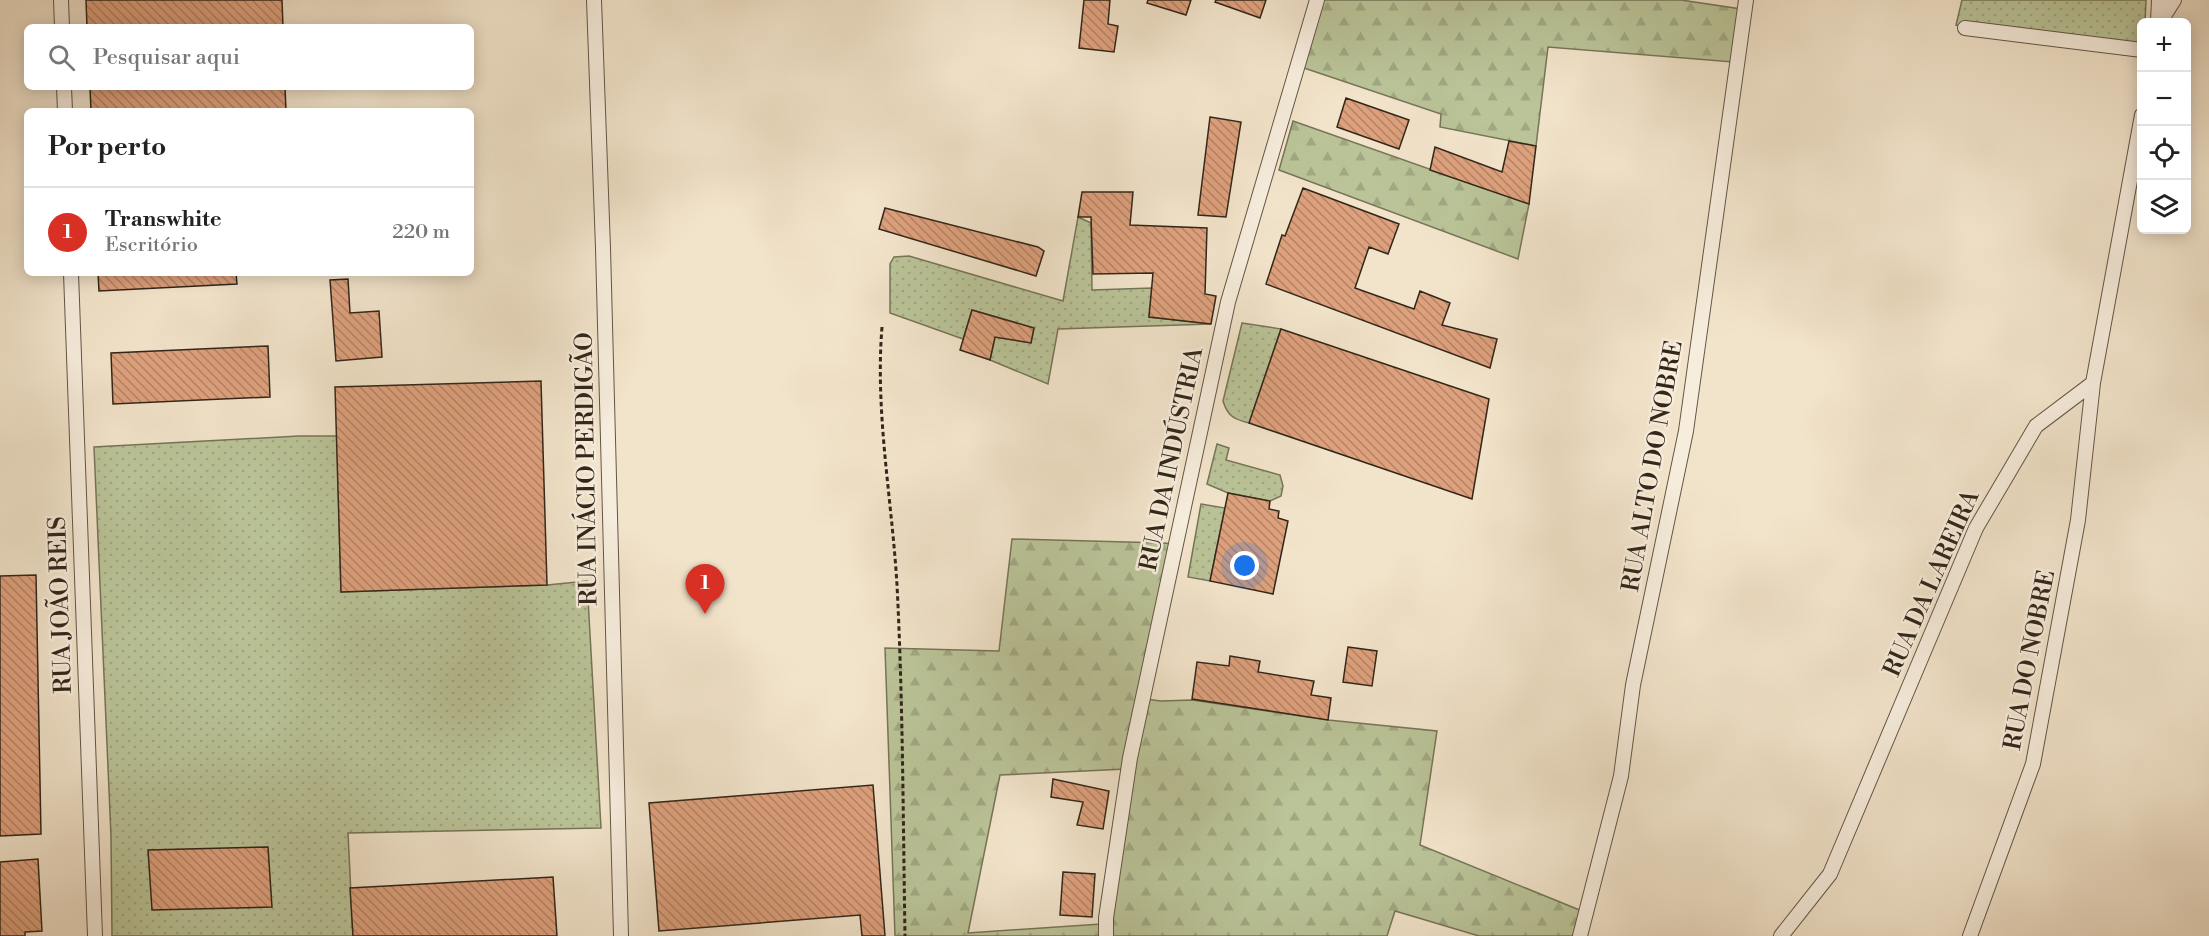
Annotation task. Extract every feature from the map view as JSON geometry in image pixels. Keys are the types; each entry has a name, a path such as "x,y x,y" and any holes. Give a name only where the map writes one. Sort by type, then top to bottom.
{"street":[{"path":"61,0 62,24"},
{"name":"RUA INÁCIO PERDIGÃO","path":"594,0 603,248 621,936"},
{"name":"RUA DA INDÚSTRIA","path":"1106,936 1106,918 1130,758 1228,302 1317,0"},
{"name":"RUA ALTO DO NOBRE","path":"1580,936 1620,776 1633,685 1686,431 1746,0"},
{"path":"2159,0 2159,18"},
{"path":"2162,18 2174,0"},
{"path":"1965,28 2137,49"},
{"path":"64,90 65,108"},
{"path":"2093,383 2140,126"},
{"name":"RUA JOÃO REIS","path":"71,276 95,936"},
{"name":"RUA DA LAREIRA","path":"1781,936 1830,874 1976,528 2036,426 2093,383"},
{"name":"RUA DO NOBRE","path":"1970,936 2033,764 2078,520 2093,383"}],"path":[{"path":"882,327 880,350 882,413 897,585 904,936"}],"green space":[{"path":"1321,0 1681,0 1741,9 1733,62 1548,47 1536,146 1440,127 1441,114 1301,67"},
{"path":"1962,0 2146,0 2145,18 2137,18 2137,50 1956,25"},
{"path":"1293,121 1529,204 1518,259 1279,170"},
{"path":"1078,217 1091,223 1092,290 1152,288 1149,317 1211,324 1058,329 1048,384 990,360 995,337 1031,343 1034,328 972,310 963,339 890,313 890,264 894,257 909,256 1063,301"},
{"path":"1242,323 1281,329 1249,423 1232,416 1223,401"},
{"path":"337,436 341,592 547,585 587,581 601,828 348,833 353,936 112,936 111,836 94,447"},
{"path":"1217,444 1229,448 1226,460 1280,475 1283,486 1281,496 1270,501 1228,493 1207,484"},
{"path":"1201,504 1225,508 1210,581 1188,577"},
{"path":"1012,539 1172,544 1126,769 1000,775 968,933 1101,924 1100,936 895,936 885,648 999,651"},
{"path":"1146,699 1192,700 1328,720 1437,731 1420,845 1582,911 1575,936 1479,936 1395,911 1387,936 1107,936"}],"building":[{"path":"86,0 282,0 283,24 87,24"},
{"path":"1084,0 1110,0 1108,24 1118,26 1114,52 1079,48"},
{"path":"1148,0 1191,0 1186,15 1147,3"},
{"path":"1216,0 1266,0 1260,18 1215,2"},
{"path":"90,90 285,90 286,108 91,108"},
{"path":"1346,98 1409,120 1399,149 1337,127"},
{"path":"1210,117 1241,122 1226,217 1198,215"},
{"path":"1509,141 1536,146 1529,204 1430,170 1435,147 1502,172"},
{"path":"1303,188 1399,224 1388,254 1369,247 1355,288 1414,309 1420,291 1450,303 1442,325 1497,339 1490,368 1266,284 1282,235 1285,236"},
{"path":"1082,192 1133,192 1130,225 1207,228 1205,294 1216,296 1211,324 1149,317 1153,273 1093,274 1091,217 1078,217"},
{"path":"885,208 1038,247 1044,251 1036,276 879,229"},
{"path":"98,276 236,276 237,284 99,291"},
{"path":"348,279 350,313 379,311 382,357 336,361 330,280"},
{"path":"972,310 1034,328 1031,343 995,337 990,360 960,350"},
{"path":"1281,329 1489,399 1472,499 1249,423"},
{"path":"268,346 270,397 113,404 111,353"},
{"path":"541,381 547,585 341,592 335,387"},
{"path":"1228,493 1270,501 1269,509 1279,511 1278,518 1288,521 1273,594 1210,581"},
{"path":"36,575 41,834 0,836 0,576"},
{"path":"1348,647 1377,651 1372,686 1343,682"},
{"path":"1230,656 1260,661 1258,672 1314,681 1311,695 1331,698 1328,720 1192,699 1197,662 1229,666"},
{"path":"1053,779 1109,791 1103,829 1077,825 1083,802 1051,797"},
{"path":"873,785 885,936 862,936 860,915 659,931 649,803"},
{"path":"268,847 272,907 152,910 148,850"},
{"path":"38,859 42,931 25,932 25,936 0,936 0,862"},
{"path":"1063,872 1095,874 1092,917 1060,915"},
{"path":"553,877 557,936 353,936 350,888"}],"place":[{"name":"Transwhite","path":"705,614"}]}
